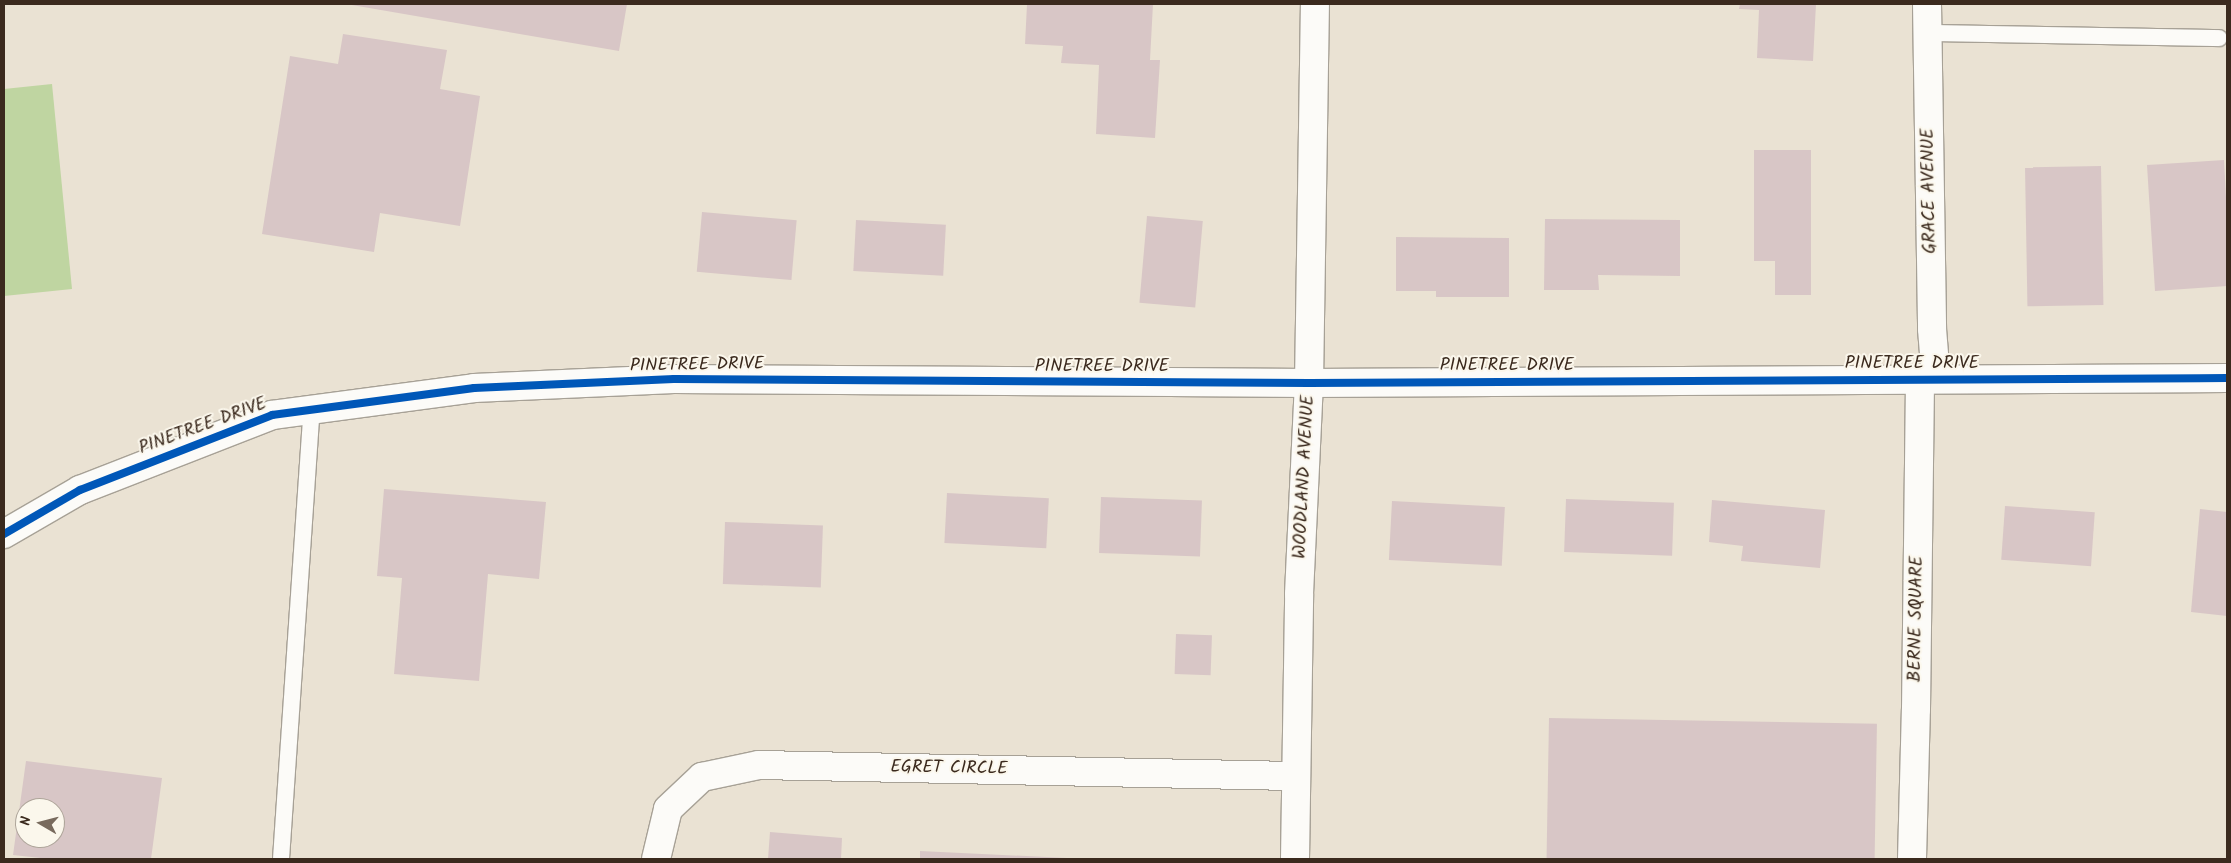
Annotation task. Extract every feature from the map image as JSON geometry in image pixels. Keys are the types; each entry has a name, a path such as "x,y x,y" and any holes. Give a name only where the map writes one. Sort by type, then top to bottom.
{"street":[{"name":"WOODLAND AVENUE","path":"1295,859 1295,776 1300,594 1310,383 1315,4"},
{"name":"GRACE AVENUE","path":"1927,4 1932,329 1928,378"},
{"name":"PINETREE DRIVE","path":"4,534 80,490 272,415 474,388 674,379 1310,383 1928,378 2227,378"},
{"name":"BERNE SQUARE","path":"1912,859 1928,378"},
{"name":"EGRET CIRCLE","path":"656,859 668,809 702,777 760,765 1295,776"}],"lane":[{"path":"1928,33 2219,38"},
{"path":"281,859 312,410"}],"green space":[{"path":"52,84 72,289 4,296 4,89"}],"building":[{"path":"346,4 627,4 619,51"},
{"path":"1027,4 1153,4 1150,60 1160,60 1155,138 1096,134 1099,65 1061,63 1063,46 1025,44"},
{"path":"1740,4 1816,4 1813,61 1757,58 1759,10 1739,9"},
{"path":"343,34 447,50 440,89 480,96 460,226 380,213 374,252 262,234 290,56 338,64"},
{"path":"1754,150 1811,150 1811,295 1775,295 1775,261 1754,261"},
{"path":"2224,160 2227,216 2227,286 2155,291 2147,165"},
{"path":"2101,166 2103,305 2027,306 2025,167"},
{"path":"702,212 797,220 791,280 697,272"},
{"path":"1147,216 1203,221 1195,308 1139,303"},
{"path":"1545,219 1680,220 1680,276 1598,275 1599,290 1544,290"},
{"path":"856,220 946,225 943,276 853,271"},
{"path":"1396,237 1509,238 1509,297 1436,297 1436,291 1396,291"},
{"path":"384,489 546,502 539,579 488,574 479,681 394,674 402,578 377,576"},
{"path":"947,493 1049,498 1046,548 944,543"},
{"path":"1101,497 1202,501 1200,556 1099,553"},
{"path":"1566,499 1674,503 1672,556 1564,552"},
{"path":"1712,500 1825,510 1820,568 1741,561 1743,546 1709,542"},
{"path":"1392,501 1505,507 1502,566 1389,560"},
{"path":"2005,506 2095,512 2091,566 2001,560"},
{"path":"2200,509 2227,512 2227,616 2191,612"},
{"path":"725,522 823,525 821,587 723,584"},
{"path":"1176,634 1212,635 1211,675 1175,674"},
{"path":"1549,718 1877,724 1875,859 1547,859"},
{"path":"26,761 162,778 151,859 50,859 13,855 15,841 15,848 65,848 65,798 21,798"},
{"path":"770,832 842,838 841,859 768,859"},
{"path":"920,851 1067,858 1067,859 920,859"}],"cycle path":[{"path":"4,534 80,490 272,415 474,388 674,379 1309,383 2227,378"}]}
